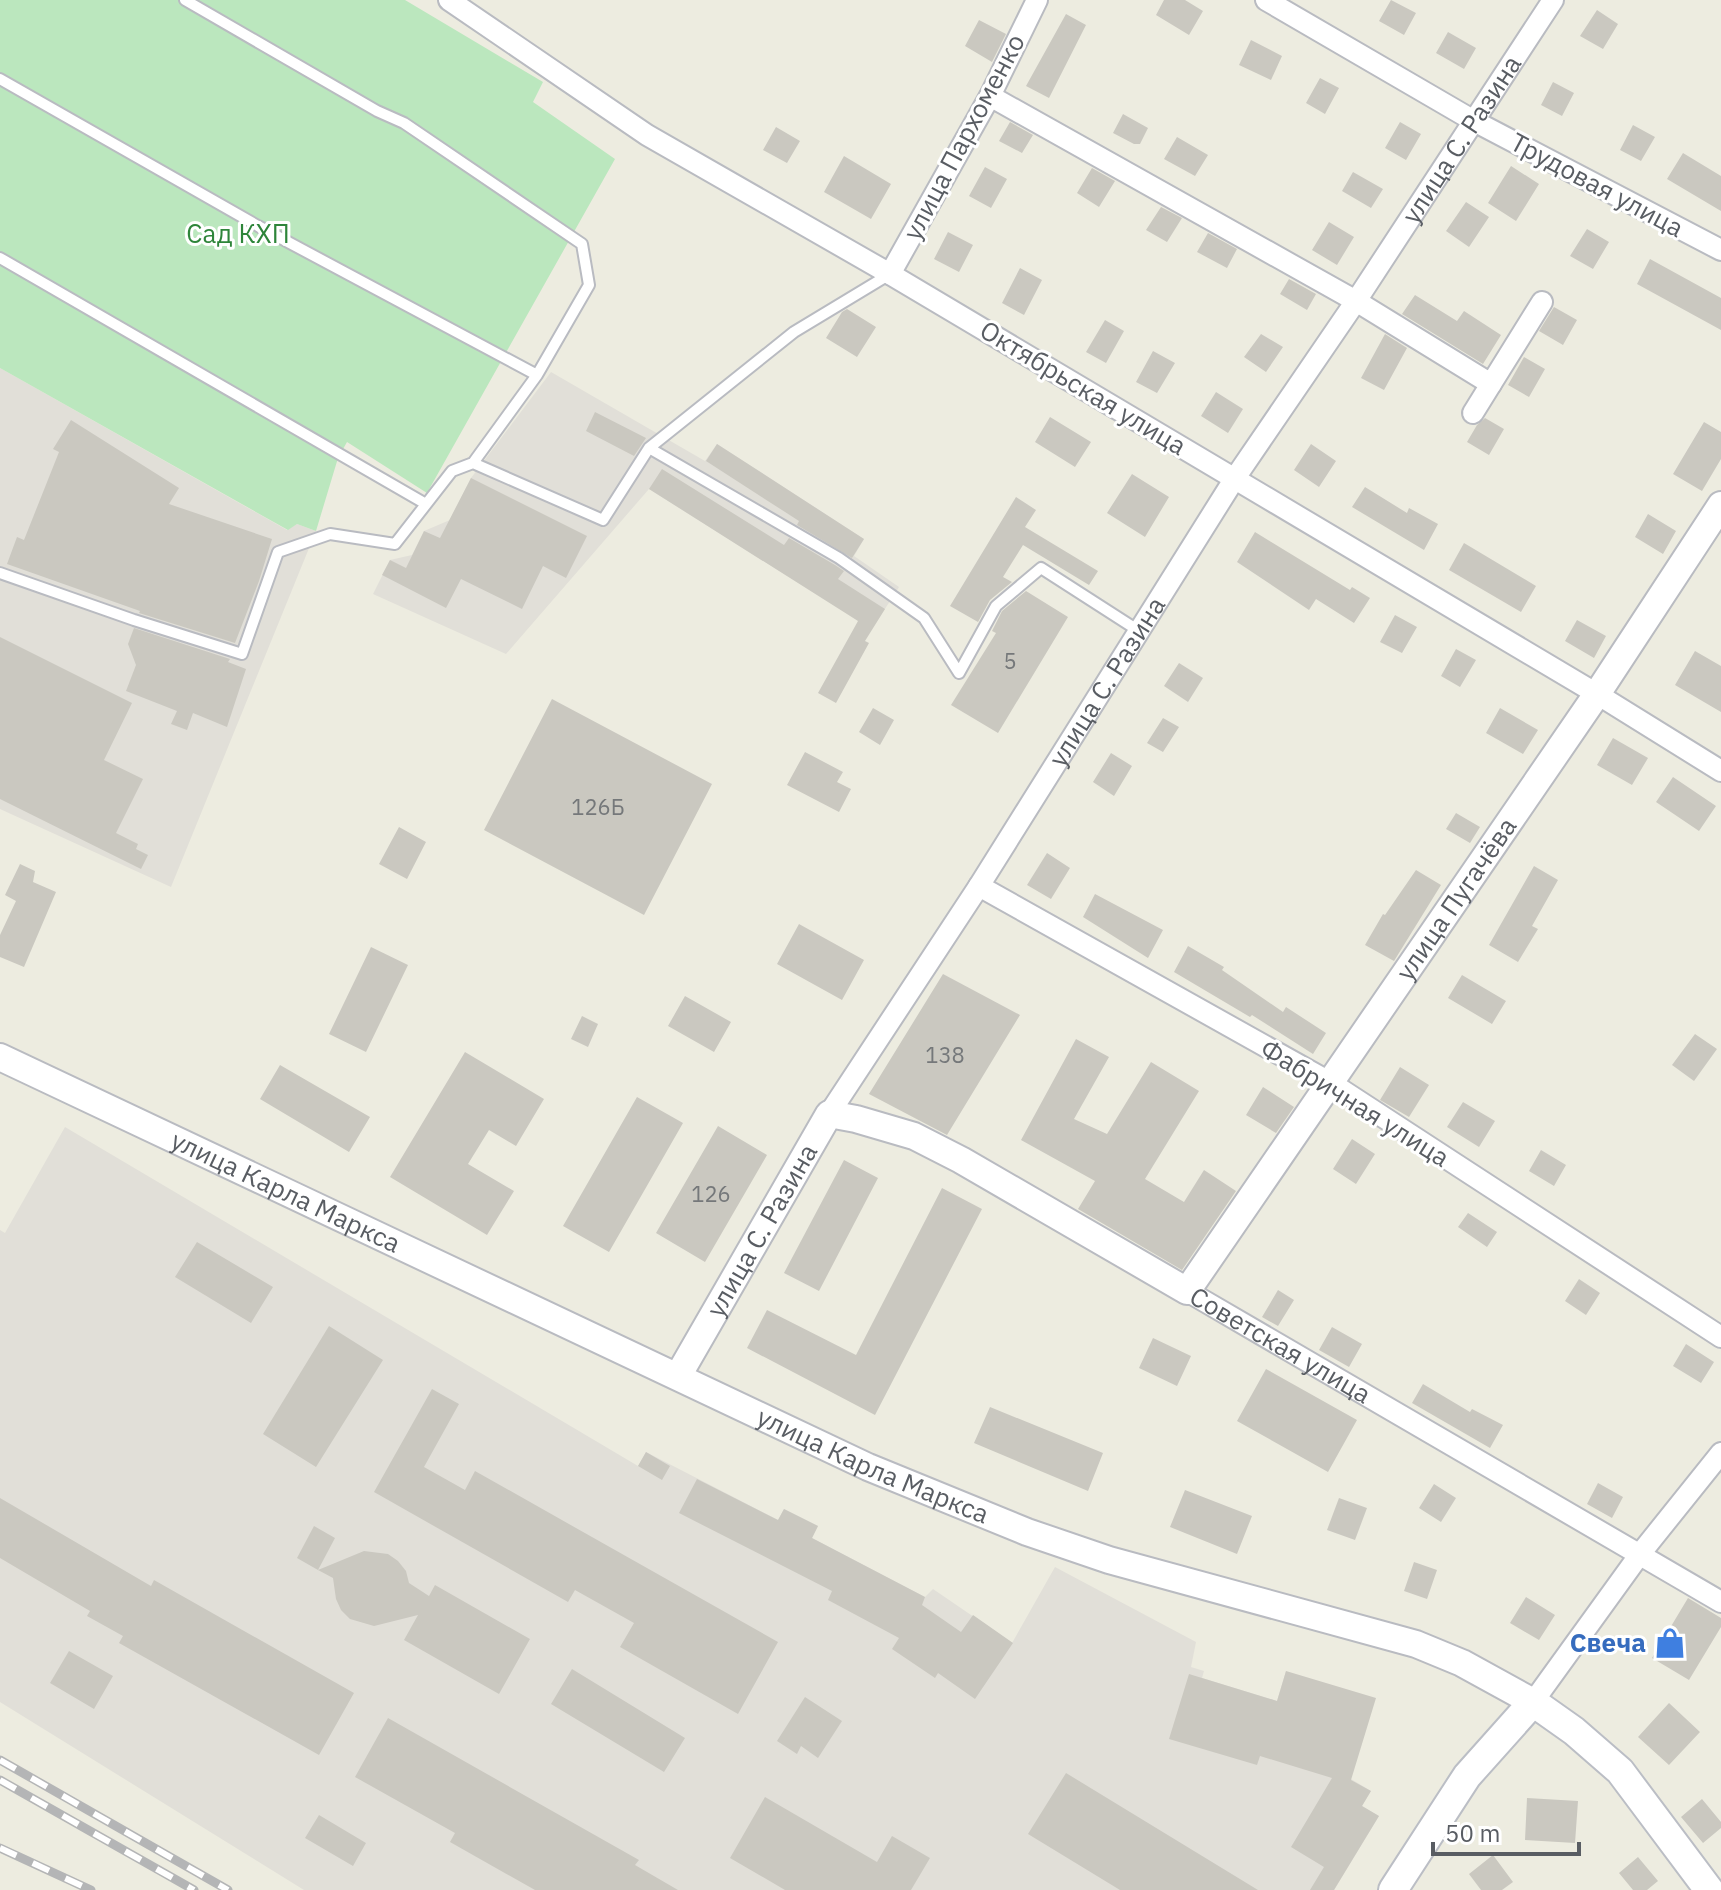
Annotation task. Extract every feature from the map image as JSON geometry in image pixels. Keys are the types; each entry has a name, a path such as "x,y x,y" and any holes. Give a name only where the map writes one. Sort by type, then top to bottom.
{"main road":[{"path":"1393,1890 1467,1776 1533,1702"},
{"name":"улица Карла Маркса","path":"1533,1702 1574,1731 1620,1771 1709,1890"}],"street":[{"name":"улица Пархоменко","path":"890,274 990,96 1037,0"},
{"name":"Трудовая улица","path":"1266,0 1474,121 1721,250"},
{"name":"улица С. Разина","path":"678,1376 829,1114 979,886 1235,478 1356,301 1553,0"},
{"name":"Октябрьская улица","path":"460,3 647,135 1235,478 1721,771"},
{"path":"990,96 1356,301 1491,384"},
{"path":"1473,413 1542,302"},
{"name":"улица Пугачёва","path":"1187,1291 1597,694 1721,505"},
{"name":"Фабричная улица","path":"979,886 1331,1083 1721,1337"},
{"name":"улица Карла Маркса","path":"0,1057 868,1467 1027,1532 1187,1583 1416,1644 1462,1663 1533,1702"},
{"name":"Советская улица","path":"829,1114 914,1136 961,1160 1721,1602"},
{"path":"1533,1702 1640,1554 1721,1453"}],"lane":[{"path":"0,573 242,654 278,552 330,534 395,544 452,471 473,463 537,375 589,285 582,244 404,123 377,111 185,0"},
{"path":"0,79 258,226 537,375"},
{"path":"0,258 426,504"},
{"path":"473,463 603,520 649,448 794,332 890,274"},
{"path":"649,448 839,558 924,618 959,673 996,606 1041,568 1139,631"}],"shaded area":[{"path":"0,368 287,530 297,524 316,531 171,887 0,809"},
{"path":"551,372 705,461 717,444 864,539 854,556 899,587 872,629 649,489 506,654 373,594 390,560 412,555 424,531 450,520 471,478"},
{"path":"65,1127 638,1466 646,1452 778,1520 784,1509 818,1526 812,1538 925,1597 933,1589 1012,1643 1055,1567 1196,1642 1191,1667 1204,1671 1202,1678 1277,1701 1286,1671 1351,1779 1371,1791 1362,1806 1379,1816 1334,1890 304,1890 0,1702 0,1230 5,1233"}],"green space":[{"name":"Сад КХП","path":"0,0 405,0 543,82 533,102 615,159 427,493 347,442 338,458 316,531 297,524 288,530 0,368"}],"building":[{"path":"1164,0 1185,0 1203,11 1189,35 1156,15"},
{"path":"1391,0 1416,13 1404,35 1379,21"},
{"path":"1597,10 1618,24 1603,49 1580,36"},
{"path":"1066,14 1086,25 1049,98 1026,86"},
{"path":"979,20 1006,34 992,62 965,46"},
{"path":"1448,32 1476,48 1464,69 1436,53"},
{"path":"1251,40 1282,56 1271,80 1239,65"},
{"path":"1320,78 1339,88 1325,114 1306,103"},
{"path":"1553,82 1574,93 1562,116 1541,105"},
{"path":"1123,114 1148,128 1140,144 1113,133"},
{"path":"1010,122 1033,135 1022,153 999,141"},
{"path":"1400,122 1421,134 1406,160 1385,148"},
{"path":"1633,125 1655,137 1641,161 1620,150"},
{"path":"776,127 800,141 787,163 763,150"},
{"path":"1177,137 1208,155 1195,176 1164,159"},
{"path":"1683,153 1721,176 1721,211 1667,179"},
{"path":"844,156 891,184 871,219 824,192"},
{"path":"1511,166 1539,184 1516,221 1488,203"},
{"path":"985,167 1007,179 991,208 969,196"},
{"path":"1092,168 1115,181 1099,207 1077,193"},
{"path":"1353,172 1383,189 1371,208 1342,191"},
{"path":"1466,202 1489,217 1469,247 1446,231"},
{"path":"1161,207 1182,218 1167,242 1146,230"},
{"path":"1329,222 1354,237 1337,265 1312,250"},
{"path":"1587,229 1609,242 1593,269 1570,256"},
{"path":"948,232 973,245 959,272 934,259"},
{"path":"1208,233 1237,249 1227,268 1197,252"},
{"path":"1650,259 1721,298 1721,330 1637,284"},
{"path":"1020,268 1042,280 1024,315 1002,303"},
{"path":"1289,279 1316,294 1307,310 1280,294"},
{"path":"1415,295 1457,321 1464,311 1501,335 1483,364 1402,314"},
{"path":"1554,307 1577,320 1563,345 1539,331"},
{"path":"847,309 876,327 857,357 826,338"},
{"path":"1105,320 1124,331 1106,363 1086,352"},
{"path":"1261,334 1283,347 1266,372 1244,357"},
{"path":"1385,334 1407,348 1384,390 1361,378"},
{"path":"1153,351 1175,363 1157,393 1136,382"},
{"path":"1524,357 1545,369 1529,397 1508,385"},
{"path":"1216,392 1243,409 1228,433 1201,416"},
{"path":"595,412 646,438 634,456 586,431"},
{"path":"1050,417 1091,442 1075,467 1035,442"},
{"path":"1485,418 1504,429 1489,455 1467,442"},
{"path":"71,420 179,488 169,504 272,539 235,643 139,613 7,564 17,537 24,540 59,452 53,449"},
{"path":"1704,422 1721,432 1721,459 1702,491 1673,474"},
{"path":"717,444 864,539 852,558 797,525 799,521 706,461"},
{"path":"1311,444 1336,461 1319,487 1294,470"},
{"path":"662,469 784,545 789,538 835,565 844,571 838,579 885,609 865,641 869,643 836,703 818,693 858,621 649,489"},
{"path":"1132,474 1169,497 1145,537 1107,513"},
{"path":"471,478 587,536 566,578 543,566 522,609 461,579 446,608 382,575 390,560 406,568 424,531 440,538"},
{"path":"1365,487 1407,513 1409,508 1438,524 1424,550 1352,507"},
{"path":"1016,497 1036,510 1025,527 1098,571 1089,585 1023,545 1003,577 1012,582 990,600 978,622 950,606"},
{"path":"1648,514 1676,531 1663,554 1635,537"},
{"path":"1255,532 1350,590 1352,587 1370,598 1354,623 1316,599 1309,610 1237,562"},
{"path":"1464,543 1536,586 1521,612 1449,570"},
{"path":"1026,591 1068,617 998,733 951,705 996,633 992,631 1002,611"},
{"path":"1395,615 1417,627 1402,653 1380,642"},
{"path":"1577,620 1606,636 1594,658 1565,641"},
{"path":"134,628 230,659 228,662 246,669 227,727 193,713 187,730 171,724 177,711 126,691 136,665 128,644"},
{"path":"0,637 132,703 104,760 143,779 116,833 138,844 136,849 148,855 141,869 0,799"},
{"path":"1456,649 1476,660 1460,687 1441,676"},
{"path":"1695,651 1721,666 1721,712 1675,685"},
{"path":"1179,663 1203,678 1188,702 1164,686"},
{"path":"552,699 712,784 644,915 484,830"},
{"path":"873,708 894,720 880,745 859,732"},
{"path":"1500,708 1538,730 1523,754 1486,733"},
{"path":"1163,718 1179,727 1163,752 1147,743"},
{"path":"1613,738 1648,758 1632,785 1597,765"},
{"path":"805,752 843,772 837,782 851,789 839,812 787,785"},
{"path":"1111,753 1132,766 1114,796 1093,782"},
{"path":"1673,777 1716,806 1699,831 1656,802"},
{"path":"1456,813 1480,827 1470,843 1446,829"},
{"path":"399,827 426,842 407,879 379,864"},
{"path":"1047,853 1070,868 1051,899 1027,885"},
{"path":"20,864 35,871 33,882 56,892 24,967 0,957 0,935 16,901 5,895"},
{"path":"1534,866 1558,880 1532,926 1538,929 1518,962 1489,945"},
{"path":"1416,870 1441,885 1394,961 1365,945 1383,914"},
{"path":"1095,894 1163,930 1148,958 1083,917"},
{"path":"799,924 864,960 842,1000 777,964"},
{"path":"1188,946 1224,967 1222,970 1283,1012 1286,1007 1326,1033 1313,1054 1252,1015 1250,1017 1174,972"},
{"path":"371,947 408,965 366,1052 329,1034"},
{"path":"943,974 1020,1015 947,1135 869,1094"},
{"path":"1462,975 1506,1001 1492,1024 1448,998"},
{"path":"685,996 731,1022 714,1052 668,1026"},
{"path":"582,1016 598,1024 588,1047 571,1039"},
{"path":"1695,1034 1717,1049 1694,1081 1672,1065"},
{"path":"1076,1039 1109,1057 1074,1119 1107,1134 1151,1062 1199,1091 1145,1179 1184,1202 1204,1170 1236,1191 1182,1270 1078,1209 1095,1181 1021,1140"},
{"path":"465,1052 544,1099 516,1146 489,1130 468,1164 514,1191 487,1235 390,1177"},
{"path":"280,1065 370,1117 349,1152 260,1099"},
{"path":"1400,1067 1429,1085 1409,1117 1380,1100"},
{"path":"1263,1087 1294,1107 1276,1133 1246,1115"},
{"path":"637,1097 683,1123 609,1252 563,1226"},
{"path":"1463,1102 1495,1121 1479,1147 1447,1127"},
{"path":"718,1126 767,1155 705,1262 656,1233"},
{"path":"1352,1139 1375,1154 1356,1184 1333,1169"},
{"path":"1541,1150 1566,1165 1554,1186 1529,1171"},
{"path":"844,1160 878,1178 819,1291 784,1273"},
{"path":"942,1188 982,1209 875,1415 747,1348 767,1310 856,1355"},
{"path":"1468,1213 1497,1232 1487,1247 1458,1227"},
{"path":"197,1242 273,1287 251,1323 175,1277"},
{"path":"1579,1279 1600,1293 1586,1315 1565,1301"},
{"path":"1278,1290 1294,1300 1278,1326 1262,1317"},
{"path":"329,1326 383,1360 316,1467 263,1434"},
{"path":"1332,1327 1362,1344 1349,1367 1319,1350"},
{"path":"1153,1338 1191,1356 1177,1386 1139,1368"},
{"path":"1686,1344 1714,1362 1701,1383 1673,1366"},
{"path":"1266,1369 1357,1420 1328,1472 1237,1421"},
{"path":"1423,1384 1470,1412 1472,1409 1503,1425 1490,1448 1412,1403"},
{"path":"432,1389 459,1404 424,1467 465,1490 475,1471 778,1642 738,1714 620,1647 634,1623 575,1590 568,1602 374,1492"},
{"path":"990,1407 1103,1453 1088,1491 974,1443"},
{"path":"646,1452 670,1466 662,1480 638,1466"},
{"path":"697,1479 778,1520 784,1509 818,1526 812,1538 925,1597 922,1605 961,1632 973,1615 1013,1643 975,1699 938,1673 935,1678 892,1649 899,1638 828,1600 832,1591 679,1513"},
{"path":"1598,1483 1623,1497 1612,1518 1587,1504"},
{"path":"1434,1484 1456,1498 1441,1522 1419,1508"},
{"path":"1185,1490 1252,1516 1237,1554 1170,1527"},
{"path":"0,1498 151,1586 154,1580 354,1693 319,1755 119,1643 123,1636 87,1616 90,1611 0,1558"},
{"path":"1339,1498 1367,1508 1355,1540 1327,1530"},
{"path":"314,1526 335,1538 318,1570 297,1558"},
{"path":"364,1551 388,1554 406,1571 409,1583 429,1596 435,1585 530,1639 499,1694 404,1640 418,1615 374,1626 350,1619 341,1610 333,1578 318,1570"},
{"path":"1414,1562 1437,1570 1427,1599 1404,1591"},
{"path":"1526,1597 1555,1615 1539,1640 1510,1623"},
{"path":"1688,1598 1721,1618 1721,1627 1689,1680 1652,1658"},
{"path":"69,1651 113,1676 94,1709 50,1683"},
{"path":"572,1669 685,1738 664,1772 551,1704"},
{"path":"1286,1671 1376,1698 1351,1780 1371,1791 1362,1806 1379,1816 1334,1890 1310,1890 1324,1867 1291,1847 1332,1778 1260,1756 1257,1765 1169,1739 1189,1674 1277,1701"},
{"path":"805,1697 842,1721 818,1758 801,1746 797,1754 777,1741"},
{"path":"1669,1703 1700,1732 1669,1765 1638,1737"},
{"path":"388,1718 639,1860 635,1865 678,1890 535,1890 450,1842 455,1833 355,1777"},
{"path":"1066,1773 1258,1890 1120,1890 1028,1834"},
{"path":"765,1797 877,1862 892,1836 930,1858 911,1890 785,1890 730,1858"},
{"path":"1527,1798 1578,1801 1575,1843 1525,1840"},
{"path":"1702,1799 1721,1822 1721,1828 1703,1843 1681,1817"},
{"path":"319,1815 366,1843 353,1866 305,1838"},
{"path":"1493,1855 1513,1882 1502,1890 1481,1890 1469,1874"},
{"path":"1638,1857 1658,1881 1647,1890 1633,1890 1619,1873"}],"railway":[{"path":"0,1760 228,1890"},
{"path":"0,1780 194,1890"},
{"path":"0,1848 91,1890"}],"place":[{"name":"Свеча","path":"1670,1643"}]}
